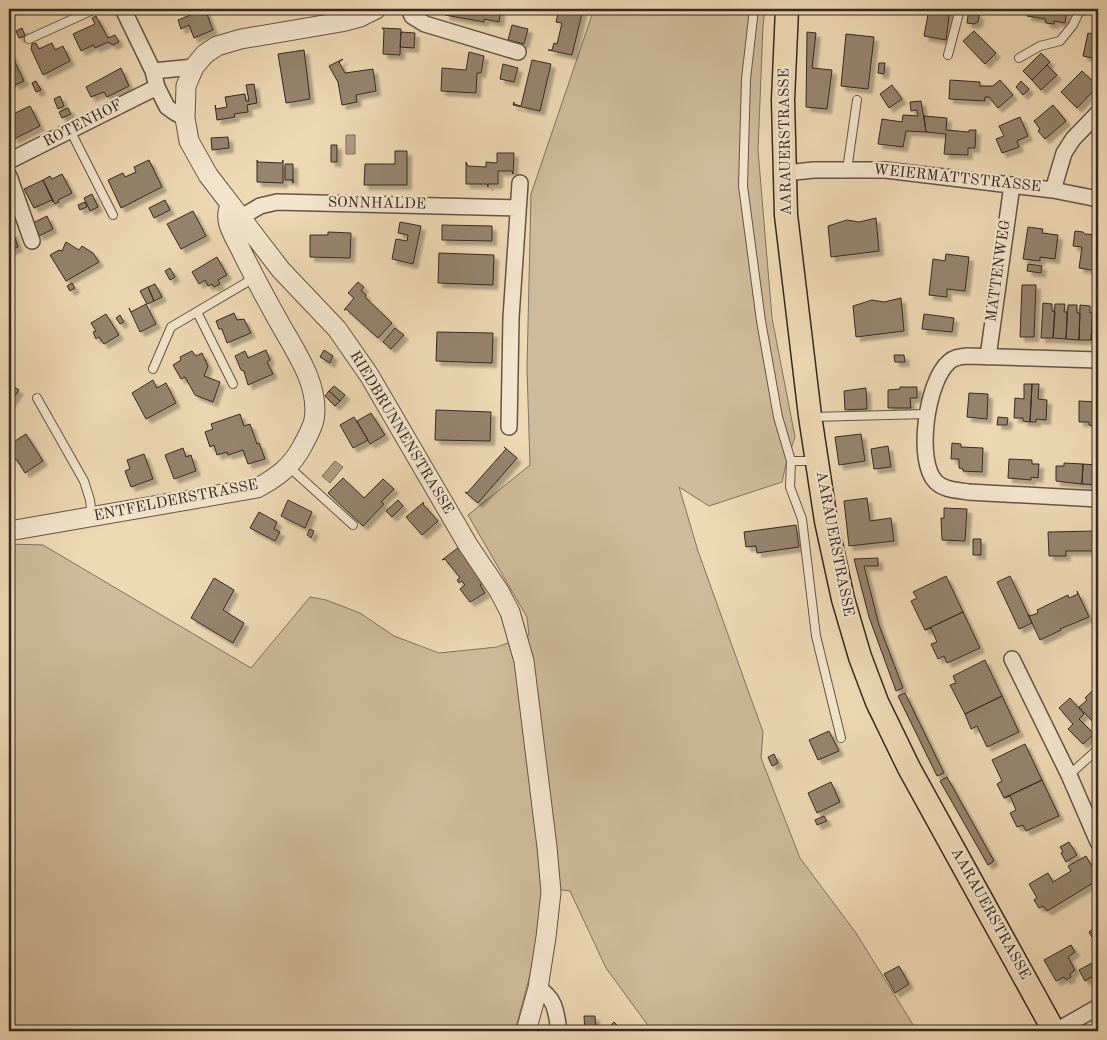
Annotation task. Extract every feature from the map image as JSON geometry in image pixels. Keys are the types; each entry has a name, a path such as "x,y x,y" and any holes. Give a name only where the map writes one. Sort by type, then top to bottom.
{"main road":[{"name":"AARAUERSTRASSE","path":"787,9 783,100 786,215 810,417 826,521 842,599 860,657 877,702 909,768 1055,1031"}],"street":[{"path":"123,9 153,71 157,87 167,107 185,118"},
{"name":"RIEDBRUNNENSTRASSE","path":"376,9 360,17 337,15 217,46 205,54 194,67 186,86 185,118 189,141 208,175 281,270 338,329 369,375 468,545 499,591 510,612 524,661 550,883 546,937 538,988 526,1031"},
{"path":"409,9 412,16 425,24 518,52"},
{"path":"153,71 194,67"},
{"name":"ROTENHOF","path":"9,161 157,87"},
{"path":"1053,190 1064,153 1073,139 1098,113"},
{"name":"WEIERMATTSTRASSE","path":"785,173 814,170 885,170 1053,190 1098,199"},
{"path":"9,176 32,241"},
{"path":"509,426 511,318 520,183"},
{"name":"MATTENWEG","path":"988,356 1012,185"},
{"name":"SONNHALDE","path":"235,212 277,202 518,208"},
{"name":"ENTFELDERSTRASSE","path":"9,531 257,488 275,479 289,467 304,443 314,420 312,391 298,356 254,278 229,225 227,213 235,212"},
{"path":"1098,360 988,356 967,356 950,360 937,379 927,414 925,450 933,478 942,486 968,492 1098,499"},
{"path":"1012,659 1069,776 1098,842"},
{"path":"538,988 547,994 554,1003 559,1031"},
{"path":"1055,1031 1098,1006"}],"lane":[{"path":"29,40 95,9"},
{"path":"754,9 746,79 743,186 762,330 778,418 791,461 790,487 802,519 816,636 841,738"},
{"path":"948,55 960,9"},
{"path":"1019,58 1040,46 1060,41 1073,25 1078,14 1084,9"},
{"path":"847,170 857,100"},
{"path":"70,130 113,215"},
{"path":"153,369 171,327 254,278"},
{"path":"196,312 233,384"},
{"path":"37,398 84,481 90,500 92,517"},
{"path":"810,417 927,414"},
{"path":"791,461 817,460"},
{"path":"289,467 353,525"},
{"path":"1069,776 1098,749"}],"shaded area":[{"path":"594,9 765,9 758,150 772,318 795,437 782,482 709,506 679,487 698,551 763,732 761,758 800,858 856,933 917,1031 652,1031 606,968 570,891 542,887 538,932 531,971 515,1031 9,1031 9,544 43,545 251,668 310,597 326,600 360,613 394,636 439,653 497,647 529,635 527,617 468,515 530,465 527,368 531,194"},
{"path":"346,135 355,135 355,154 346,154"},
{"path":"335,461 343,467 330,483 322,476"}],"building":[{"path":"205,9 213,30 194,38 189,25 181,29 178,20"},
{"path":"446,9 501,9 499,22 484,19 484,22 445,15"},
{"path":"559,9 583,9 572,55 548,50 552,50 554,43 557,44 562,23 556,22"},
{"path":"929,9 950,9 946,40 924,36"},
{"path":"969,9 976,9 976,13 979,15 978,22 974,24 967,23"},
{"path":"1029,9 1067,9 1065,23 1054,21 1054,24 1046,23 1045,19 1027,16"},
{"path":"1097,13 1098,59 1083,56 1088,33 1092,34"},
{"path":"96,16 108,38 115,35 119,42 113,45 108,42 95,48 93,45 81,51 73,34 95,24 92,18"},
{"path":"512,25 528,29 524,44 508,40"},
{"path":"22,28 25,36 19,38 16,31"},
{"path":"382,28 401,29 400,55 383,54 384,30"},
{"path":"974,31 996,53 985,64 963,41"},
{"path":"401,32 415,33 414,48 400,47"},
{"path":"807,32 816,33 812,68 832,70 827,109 806,107"},
{"path":"846,34 874,37 868,89 841,86"},
{"path":"36,43 39,49 52,43 55,50 63,46 70,61 43,75 31,49 32,44"},
{"path":"304,50 310,99 286,103 278,54"},
{"path":"469,52 484,56 481,73 477,73 476,93 441,91 442,68 466,70"},
{"path":"1041,53 1050,62 1032,80 1023,71"},
{"path":"11,54 24,81 15,85 13,81 9,83 9,55"},
{"path":"343,59 339,62 345,73 373,69 376,91 356,95 357,102 342,105 338,82 329,66"},
{"path":"532,60 551,64 540,111 513,105 514,102 514,104 521,106"},
{"path":"879,63 885,63 884,74 878,73"},
{"path":"503,64 518,68 514,82 500,79"},
{"path":"1047,65 1057,75 1041,90 1032,80"},
{"path":"121,68 129,86 107,97 104,92 91,97 86,87"},
{"path":"1082,71 1098,86 1077,108 1061,92"},
{"path":"950,80 980,82 980,86 993,86 1000,80 1013,95 998,108 989,97 985,97 985,101 949,99"},
{"path":"36,81 41,90 36,92 32,83"},
{"path":"1021,81 1029,89 1023,95 1016,87"},
{"path":"254,84 257,103 247,105 248,112 234,114 235,117 217,120 215,105 216,109 227,107 225,97 245,94 246,101 249,101 246,85"},
{"path":"892,85 902,99 889,108 880,94"},
{"path":"60,96 64,106 58,109 54,99"},
{"path":"921,101 926,132 906,131 903,147 878,144 882,119 902,122 903,115 918,116 917,110 911,111 910,102"},
{"path":"1053,105 1066,121 1045,139 1038,131 1040,129 1034,121"},
{"path":"30,106 40,126 14,139 9,132 9,116"},
{"path":"68,108 71,114 62,118 59,112"},
{"path":"924,116 947,118 946,130 969,132 969,130 976,130 975,148 968,148 968,155 944,154 946,134 926,132"},
{"path":"1020,117 1028,136 1017,141 1019,147 1002,153 996,139 1004,136 999,126"},
{"path":"228,137 229,148 212,150 211,138"},
{"path":"331,145 337,145 337,162 331,162"},
{"path":"395,151 407,151 407,185 364,185 365,164 395,164"},
{"path":"497,153 514,153 513,174 512,171 498,171 498,184 488,184 488,187 487,184 466,184 466,162 468,166 486,167 486,162 497,163"},
{"path":"149,160 162,187 121,208 108,180 123,173 125,177 136,172 134,167"},
{"path":"257,160 258,162 282,163 283,160 283,183 257,182"},
{"path":"285,164 293,164 293,180 285,180"},
{"path":"62,174 72,193 58,200 59,202 55,204 43,180 50,176 52,179"},
{"path":"43,180 53,202 52,200 34,208 24,189"},
{"path":"92,194 98,207 90,211 84,198"},
{"path":"165,200 170,210 154,218 149,208"},
{"path":"85,202 87,207 80,210 78,205"},
{"path":"193,211 206,236 181,249 167,224"},
{"path":"47,216 53,229 39,236 33,223"},
{"path":"876,218 879,251 831,257 828,226 847,220 859,222"},
{"path":"400,222 421,226 413,264 392,259 396,239 407,241 408,235 398,233"},
{"path":"442,225 492,226 492,241 442,240"},
{"path":"1028,227 1043,229 1042,233 1058,235 1055,259 1040,257 1040,261 1023,259"},
{"path":"1075,231 1098,235 1098,271 1079,268 1082,247 1073,246"},
{"path":"13,232 18,247 9,251 9,233"},
{"path":"328,232 351,233 350,258 310,257 310,235 328,235"},
{"path":"66,242 79,250 82,246 93,253 99,262 66,281 50,255 59,250 62,251"},
{"path":"439,253 494,255 493,285 438,283"},
{"path":"946,254 969,257 965,291 947,289 947,297 929,295 933,259 945,261"},
{"path":"217,257 227,275 218,280 220,284 214,287 212,284 208,286 205,280 199,284 192,272"},
{"path":"1028,264 1042,266 1041,273 1027,271"},
{"path":"170,268 175,277 170,280 165,271"},
{"path":"358,282 364,287 361,291 366,295 365,297 392,323 378,338 346,309 344,310 354,298 348,293"},
{"path":"72,283 75,288 70,291 67,286"},
{"path":"155,284 162,297 154,301 148,287"},
{"path":"1022,285 1036,285 1034,337 1020,337"},
{"path":"148,287 154,301 147,304 140,291"},
{"path":"901,298 904,331 856,337 853,306 872,300 884,302"},
{"path":"1043,303 1052,304 1052,311 1055,312 1053,338 1041,338"},
{"path":"146,304 156,324 140,332 129,308 131,312"},
{"path":"1055,304 1065,304 1064,312 1067,312 1066,339 1053,338"},
{"path":"1068,305 1077,305 1077,313 1080,313 1079,340 1066,339"},
{"path":"1080,305 1090,306 1090,313 1093,313 1091,340 1079,340"},
{"path":"1093,306 1098,306 1098,341 1091,340"},
{"path":"234,313 237,320 244,319 251,333 227,343 222,329 219,329 216,321"},
{"path":"106,314 119,335 104,344 99,337 96,339 93,332 96,331 91,323"},
{"path":"924,314 954,318 952,332 922,329"},
{"path":"120,315 124,322 120,324 116,318"},
{"path":"395,328 404,335 391,349 383,342"},
{"path":"437,332 493,333 492,363 436,361"},
{"path":"266,350 270,360 267,362 273,374 248,385 244,371 241,370 235,356 245,351 248,358"},
{"path":"324,350 333,356 330,363 320,357"},
{"path":"192,351 196,356 202,353 208,366 204,376 220,382 213,402 195,395 185,377 181,379 173,365 181,360 180,357"},
{"path":"894,355 904,355 905,362 895,362"},
{"path":"153,380 157,388 166,383 176,403 146,419 132,393"},
{"path":"1024,384 1032,384 1030,422 1023,421 1023,418 1014,418 1015,398 1024,399"},
{"path":"1032,384 1039,384 1038,399 1047,400 1046,420 1036,419 1036,422 1030,422"},
{"path":"11,385 19,390 9,404 9,388"},
{"path":"334,386 345,395 340,401 329,391"},
{"path":"900,387 917,387 917,398 910,398 911,408 888,408 888,390 900,389"},
{"path":"866,388 867,409 845,410 844,391"},
{"path":"329,391 340,401 335,406 325,396"},
{"path":"969,393 988,394 987,419 967,417"},
{"path":"1079,401 1098,402 1097,426 1089,425 1089,422 1079,422"},
{"path":"436,410 491,412 490,441 435,440"},
{"path":"371,413 385,435 370,444 357,421"},
{"path":"240,414 244,426 250,424 265,459 248,464 243,450 228,455 227,452 217,455 214,445 210,447 205,432 213,429 211,424"},
{"path":"354,417 368,440 353,448 340,425"},
{"path":"998,417 1008,418 1007,425 997,425"},
{"path":"26,434 43,461 25,473 17,460 12,458 13,454 9,447 9,438 12,443"},
{"path":"861,434 865,461 839,465 835,437"},
{"path":"952,443 961,444 961,447 983,448 982,472 963,471 963,469 959,468 959,459 951,459"},
{"path":"888,446 891,467 874,469 871,449"},
{"path":"504,447 517,458 478,503 465,492 467,493 506,449"},
{"path":"183,448 186,457 191,455 196,471 174,479 165,455"},
{"path":"144,454 153,479 131,487 125,471 130,469 127,460"},
{"path":"1009,459 1032,460 1032,464 1039,464 1038,478 1031,477 1031,480 1008,478"},
{"path":"1064,463 1083,464 1082,484 1056,481 1056,466 1064,466"},
{"path":"1083,464 1098,465 1098,485 1082,484"},
{"path":"343,478 364,498 383,479 394,489 381,502 384,504 363,526 328,493"},
{"path":"867,498 870,521 891,518 894,541 849,546 844,501"},
{"path":"288,500 312,512 305,528 281,516"},
{"path":"398,500 403,506 392,517 386,511"},
{"path":"424,502 423,504 438,521 422,535 406,517"},
{"path":"944,508 967,509 965,541 942,540 941,518 944,518"},
{"path":"259,512 277,522 274,529 280,532 275,541 250,528"},
{"path":"796,525 799,547 757,553 756,546 746,547 744,532"},
{"path":"310,529 314,531 311,538 307,535"},
{"path":"1098,531 1098,551 1066,551 1066,556 1049,556 1048,532"},
{"path":"973,539 981,539 981,555 973,555"},
{"path":"459,547 485,581 480,585 485,593 470,602 460,589 465,585 462,581 459,583 457,580 460,578 445,559 442,560"},
{"path":"878,558 878,566 864,566 879,625 903,688 896,691 869,617 854,559"},
{"path":"946,576 963,612 925,630 911,601 917,598 913,592"},
{"path":"1010,576 1032,623 1019,629 997,582"},
{"path":"214,578 234,590 223,610 244,623 233,643 191,618"},
{"path":"1077,591 1089,617 1040,640 1028,614 1030,616 1038,613 1037,610 1068,595 1069,598 1078,594"},
{"path":"963,612 980,648 947,663 944,656 938,659 931,644 937,642 931,628 925,630"},
{"path":"985,660 1002,696 965,714 950,685 956,683 953,676"},
{"path":"1098,685 1098,720 1094,723 1079,707"},
{"path":"905,693 944,773 937,776 898,696"},
{"path":"1002,696 1019,732 987,747 977,726 971,729 965,714"},
{"path":"1070,698 1084,714 1079,719 1094,734 1083,744 1068,729 1073,724 1059,708"},
{"path":"829,731 839,751 818,760 809,740"},
{"path":"1025,744 1042,780 1004,798 997,784 1002,781 992,760"},
{"path":"774,754 778,763 772,766 768,757"},
{"path":"947,777 994,861 988,865 940,781"},
{"path":"1042,780 1059,816 1026,831 1023,825 1017,827 1010,813 1016,810 1010,796 1004,798"},
{"path":"831,782 840,802 817,813 808,793"},
{"path":"824,816 827,821 817,825 815,820"},
{"path":"1069,842 1077,855 1066,862 1060,847"},
{"path":"1086,856 1098,880 1047,911 1043,906 1039,908 1034,900 1037,898 1029,884 1048,873 1053,882 1071,871 1068,866"},
{"path":"1098,926 1098,948 1089,932"},
{"path":"1071,945 1075,952 1068,957 1075,970 1070,974 1071,977 1066,980 1064,977 1056,981 1044,960"},
{"path":"1094,962 1098,973 1085,981 1079,970"},
{"path":"899,966 909,984 895,993 884,974"},
{"path":"584,1016 595,1016 596,1031 585,1031"},
{"path":"614,1022 623,1031 605,1031"}]}
